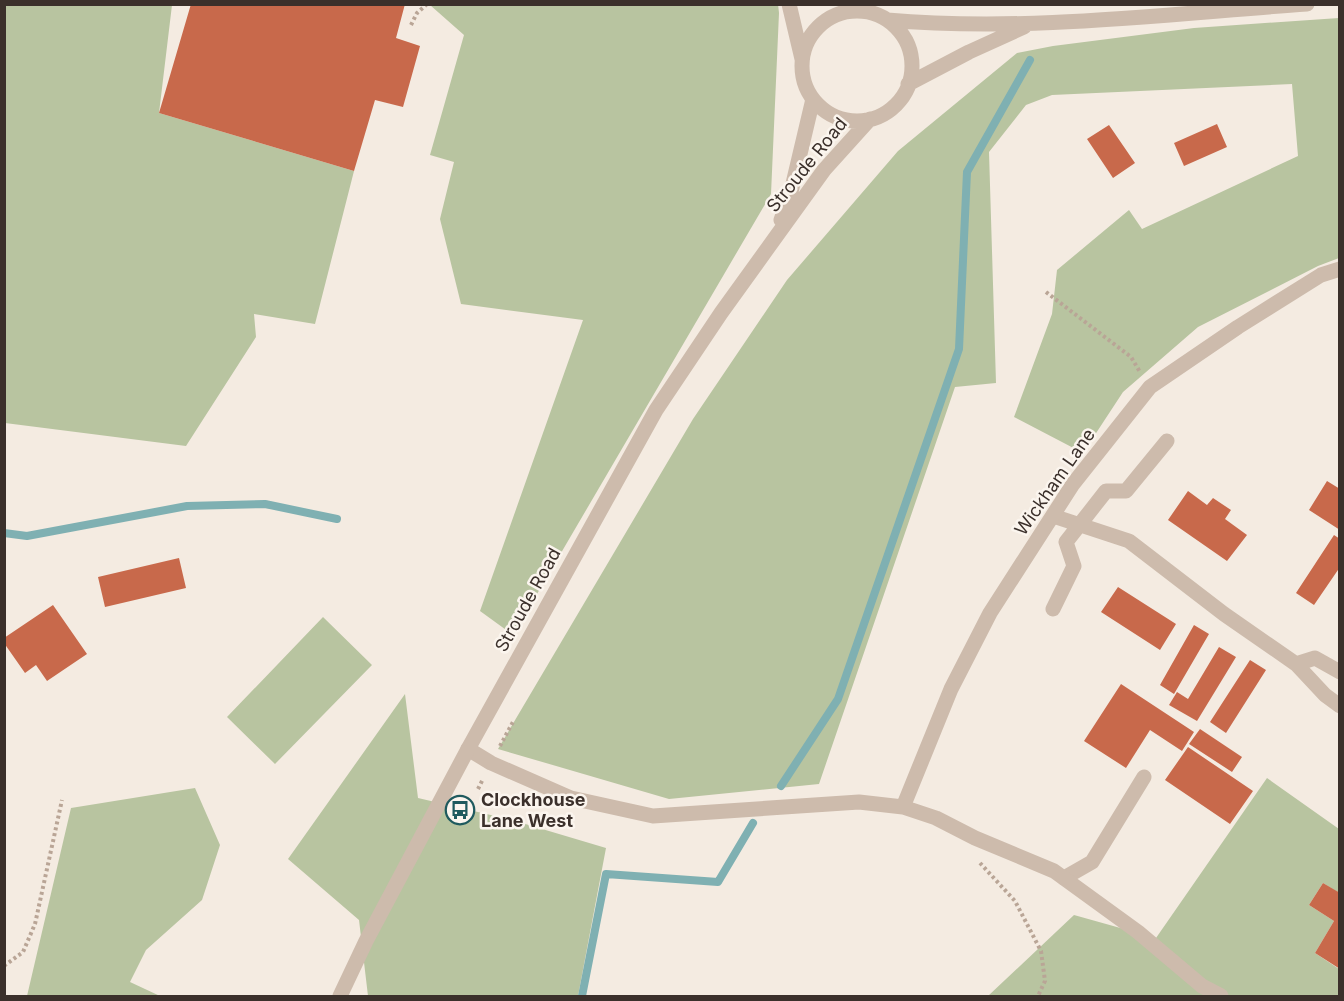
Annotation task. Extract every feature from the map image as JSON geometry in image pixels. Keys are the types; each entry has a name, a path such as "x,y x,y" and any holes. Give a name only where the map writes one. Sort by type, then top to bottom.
{"street":[{"path":"789,4 802,59 804,80 813,99 823,109 838,117 854,120 870,119 886,112 900,100 911,72 909,48 896,28 887,20 871,13 850,8 825,21 814,31 806,45 802,59"},
{"path":"887,20 940,24 1032,23 1307,4"},
{"path":"908,84 1032,23"},
{"name":"Stroude Road","path":"775,237 791,192 813,99"},
{"name":"Stroude Road","path":"340,996 366,941 468,749 656,410 824,170 870,119"},
{"name":"Wickham Lane","path":"903,807 951,689 990,613 1073,484 1150,387 1238,327 1321,275 1340,268"},
{"path":"1053,609 1074,566 1066,542 1106,491 1126,491 1167,441"},
{"path":"1053,516 1129,541 1224,614 1296,664 1325,695 1340,706"},
{"path":"1296,664 1316,657 1340,672"},
{"path":"468,749 512,773 571,798 653,816 859,802 903,807 936,818 975,838 1054,871 1138,932 1202,986 1221,996"},
{"path":"1064,878 1092,862 1144,777"}],"path":[{"path":"411,25 417,13 427,4"},
{"path":"1046,291 1131,357 1150,387"},
{"path":"4,966 23,952 35,924 62,800"},
{"path":"978,861 1015,901 1041,951 1045,981 1038,996"}],"green space":[{"path":"778,4 771,194 513,635 480,611 583,320 461,304 440,219 454,162 430,155 464,35 430,5"},
{"path":"5,5 172,5 159,113 354,171 315,324 254,314 256,337 186,446 5,423"},
{"path":"1339,18 1339,258 1318,266 1198,327 1123,392 1083,453 1014,417 1052,314 1057,270 1129,210 1142,229 1298,156 1292,84 1052,95 1026,105 989,152 996,383 955,387 819,784 669,799 498,749 693,419 787,280 898,151 1017,53 1053,46 1194,28"},
{"path":"323,617 372,665 275,764 227,717"},
{"path":"405,694 418,798 512,820 606,848 578,996 368,996 359,920 288,859"},
{"path":"1267,778 1339,829 1339,893 1323,883 1309,905 1334,921 1315,953 1339,969 1339,996 988,996 1074,915 1156,938"},
{"path":"195,788 220,845 202,900 146,950 130,982 160,996 27,996 71,808"}],"building":[{"path":"191,4 405,4 396,38 420,46 403,107 375,100 354,171 159,113"},
{"path":"1217,124 1227,147 1184,166 1174,143"},
{"path":"1109,125 1135,163 1113,178 1087,139"},
{"path":"1327,481 1340,489 1340,530 1309,510"},
{"path":"1188,491 1207,505 1213,498 1231,510 1225,519 1247,535 1227,561 1168,520"},
{"path":"1334,535 1340,539 1340,567 1314,605 1296,593"},
{"path":"179,558 186,588 105,607 98,577"},
{"path":"1118,587 1176,624 1160,650 1101,612"},
{"path":"53,605 87,654 47,681 36,665 25,673 4,643 4,638"},
{"path":"1194,625 1209,634 1174,694 1160,685"},
{"path":"1219,647 1236,657 1197,721 1169,705 1177,692 1188,699"},
{"path":"1250,660 1266,670 1226,733 1210,722"},
{"path":"1121,684 1194,732 1182,751 1150,730 1126,768 1084,741"},
{"path":"1200,729 1242,757 1232,772 1189,744"},
{"path":"1188,747 1253,791 1230,824 1165,780"},
{"path":"1323,883 1340,893 1340,969 1315,953 1334,921 1309,905"}],"waterway":[{"path":"781,786 838,699 959,349 967,172 1030,60"},
{"path":"4,533 27,536 187,506 265,504 337,519"},
{"path":"582,996 606,874 718,882 753,823"}],"place":[{"name":"Clockhouse Lane West","path":"460,810"}]}
